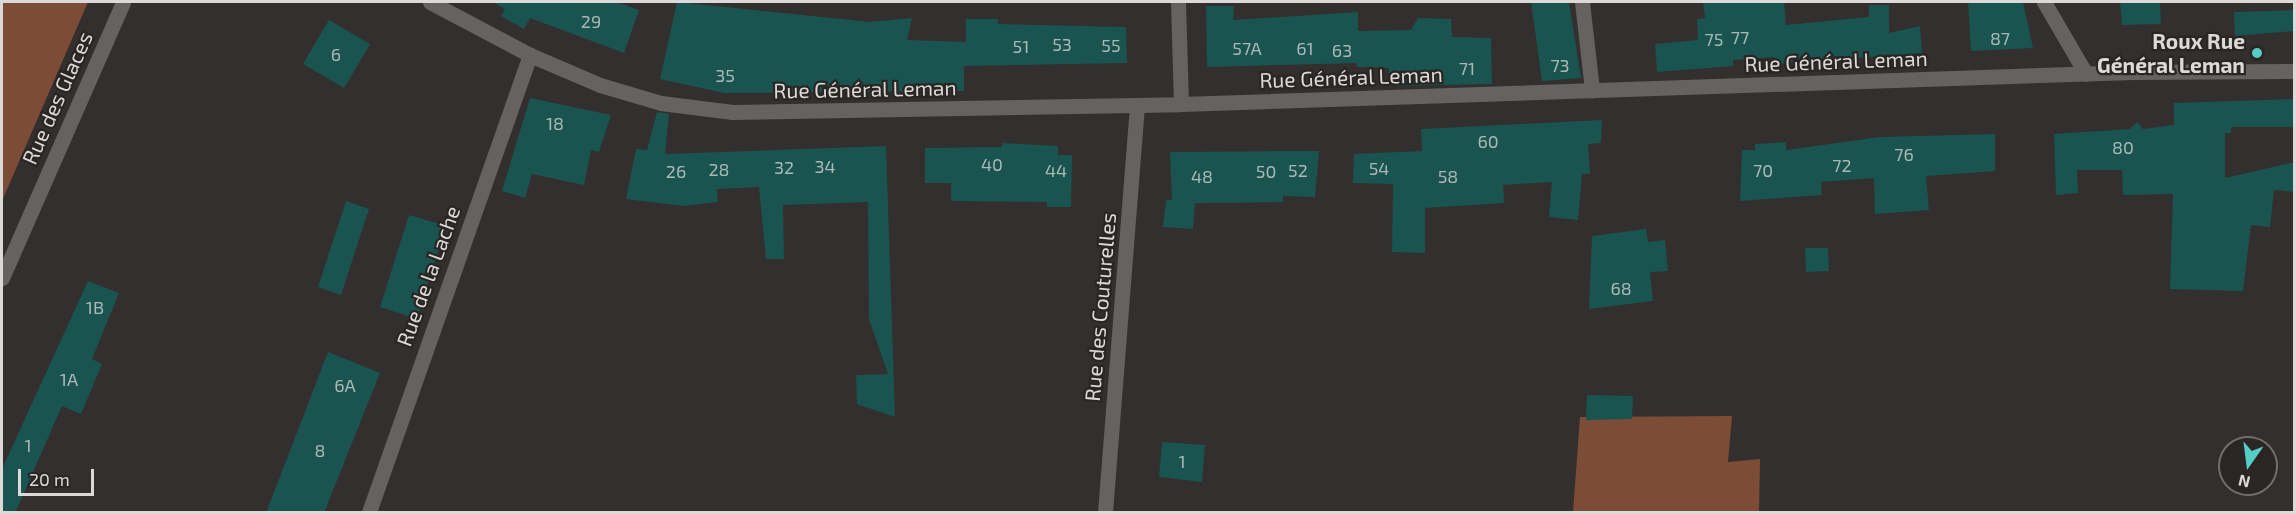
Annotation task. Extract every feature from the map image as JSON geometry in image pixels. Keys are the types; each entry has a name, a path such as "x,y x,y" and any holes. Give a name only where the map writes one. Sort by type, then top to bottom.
{"street":[{"name":"Rue des Glaces","path":"2,278 123,2"},
{"name":"Rue Général Leman","path":"430,2 530,56 600,85 661,103 732,112 1180,104 2086,74 2295,71"},
{"path":"1178,2 1180,104"},
{"path":"1582,2 1592,90"},
{"path":"2044,2 2086,74"},
{"name":"Rue de la Lache","path":"369,513 530,56"},
{"name":"Rue des Couturelles","path":"1105,513 1137,105"}],"shaded area":[{"path":"2,2 88,2 2,201"},
{"path":"1732,416 1728,462 1760,459 1759,512 1573,512 1580,417"}],"building":[{"path":"492,2 616,2 639,10 624,53 530,18 524,29 501,16 505,9"},
{"path":"677,2 870,22 912,18 907,40 966,42 966,19 998,19 998,24 1126,27 1127,63 964,66 964,91 724,93 660,79"},
{"path":"1531,2 1569,2 1581,78 1542,81"},
{"path":"1703,2 1784,2 1786,25 1869,17 1869,5 1889,5 1889,33 1920,26 1922,53 1774,64 1774,57 1733,60 1733,66 1657,72 1655,44 1698,40 1697,19 1705,18"},
{"path":"1968,2 2023,2 2033,48 1971,51"},
{"path":"2120,2 2160,2 2161,24 2122,25"},
{"path":"1206,6 1234,6 1233,20 1358,12 1358,31 1411,30 1418,18 1451,19 1452,37 1491,38 1492,84 1389,86 1389,68 1357,67 1357,63 1207,67"},
{"path":"2295,10 2295,31 2235,36 2234,12"},
{"path":"329,20 370,44 344,88 303,64"},
{"path":"530,98 611,115 599,152 591,150 584,185 532,174 525,198 502,191"},
{"path":"2295,99 2295,127 2231,127 2231,133 2225,133 2225,178 2295,162 2295,192 2274,190 2270,227 2251,225 2243,291 2170,289 2173,194 2123,195 2122,170 2077,170 2078,193 2056,195 2054,134 2130,129 2137,122 2143,129 2174,125 2174,103"},
{"path":"657,112 669,114 665,154 886,146 895,417 857,404 856,375 888,374 869,319 868,202 783,205 784,259 766,259 759,187 717,189 718,202 683,206 626,199 636,149 647,150"},
{"path":"1602,120 1601,143 1588,144 1590,174 1582,174 1578,220 1549,217 1552,182 1503,185 1504,203 1425,208 1425,253 1392,252 1393,184 1353,183 1354,154 1422,151 1421,129"},
{"path":"1995,134 1995,171 1926,176 1929,210 1875,214 1874,178 1821,182 1822,195 1740,201 1742,150 1755,150 1755,144 1786,142 1786,150 1880,137"},
{"path":"1002,143 1058,146 1058,155 1072,155 1071,207 1047,207 1047,202 951,201 951,183 925,183 925,148 1002,147"},
{"path":"1319,151 1315,197 1283,196 1283,202 1195,203 1193,229 1163,227 1166,200 1172,200 1170,152"},
{"path":"346,201 369,209 341,295 318,287"},
{"path":"409,215 446,226 417,319 380,307"},
{"path":"1646,229 1648,242 1665,240 1668,271 1650,272 1653,301 1589,309 1592,236"},
{"path":"1805,248 1828,248 1829,271 1806,272"},
{"path":"88,281 119,293 92,359 102,364 81,414 62,406 15,513 2,513 2,469"},
{"path":"328,352 380,373 324,513 266,513"},
{"path":"1587,395 1633,396 1632,419 1586,420"},
{"path":"1162,442 1205,445 1202,482 1159,477"}],"place":[{"name":"Roux Rue Général Leman","path":"2257,53"}]}
